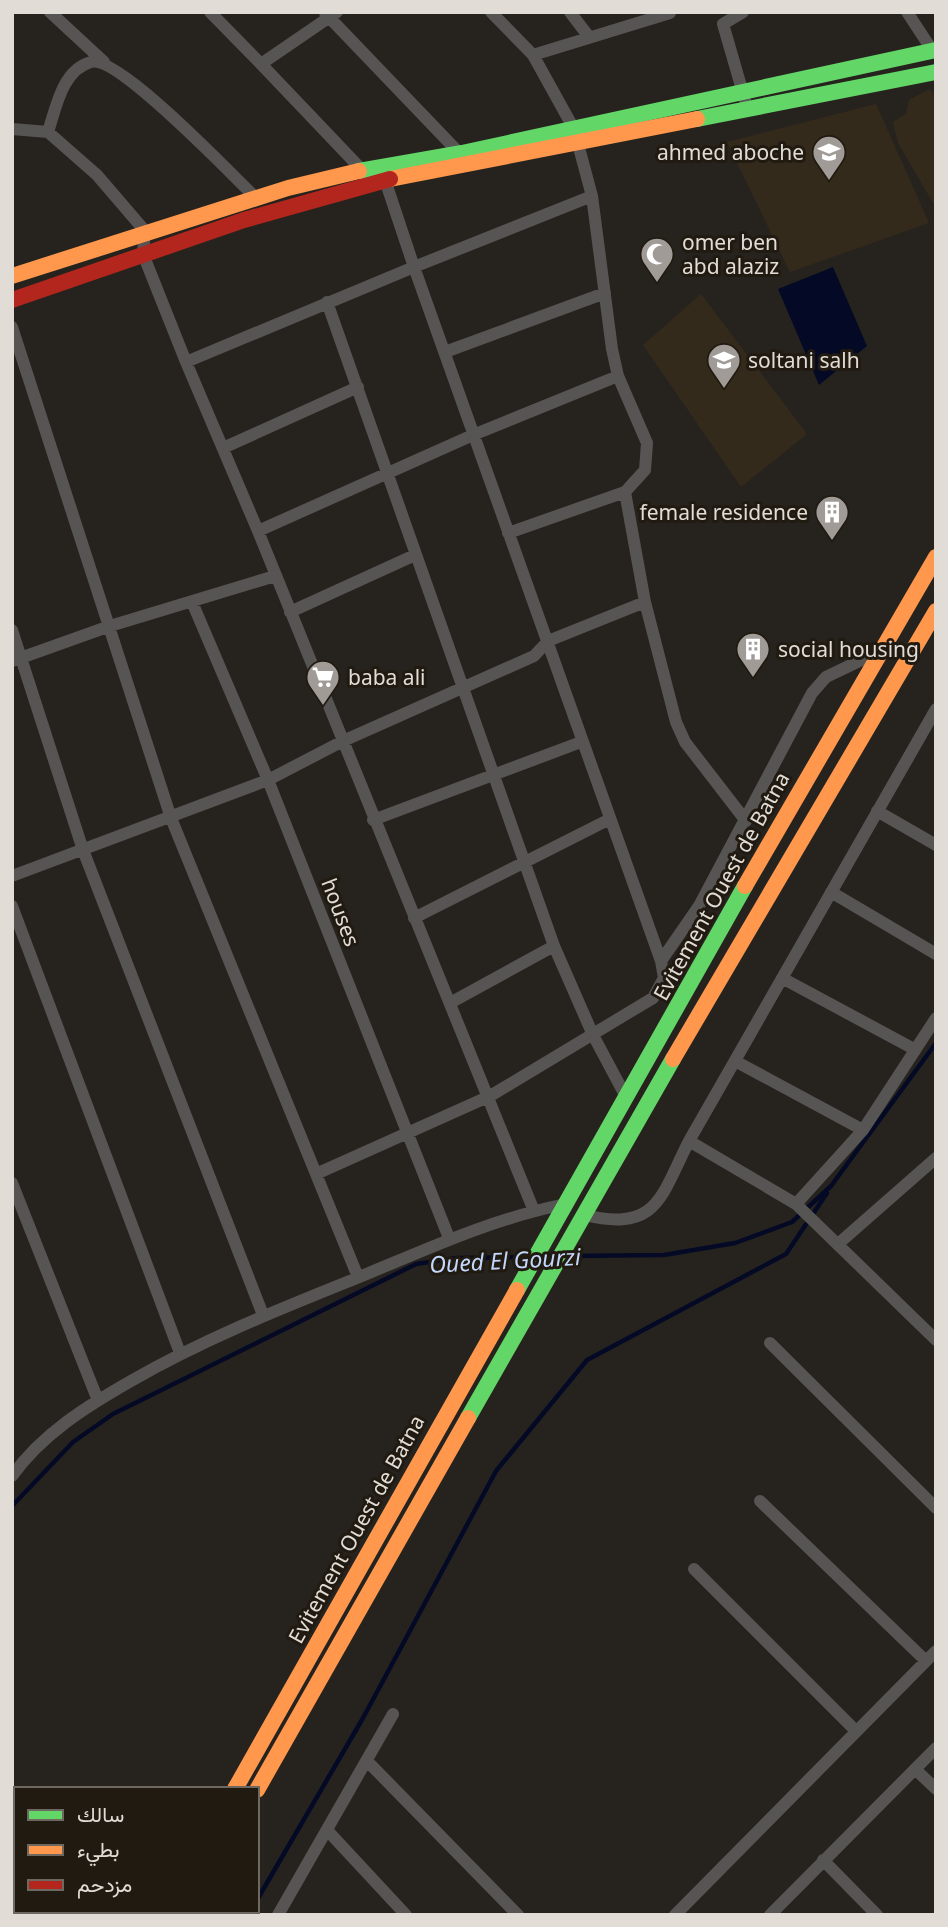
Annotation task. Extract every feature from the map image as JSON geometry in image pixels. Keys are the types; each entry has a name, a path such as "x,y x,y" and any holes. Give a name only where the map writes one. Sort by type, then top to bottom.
{"main road":[{"path":"577,136 743,90 934,50"},
{"path":"12,300 259,213 465,159 577,136 748,110 936,72"},
{"path":"12,276 255,197 362,170 465,159"},
{"name":"Evitement Ouest de Batna","path":"236,1787 546,1238 562,1205 936,557"},
{"name":"Evitement Ouest de Batna","path":"259,1787 716,983 936,611"}],"street":[{"path":"50,12 104,62 148,94 255,197"},
{"path":"210,12 362,170"},
{"path":"491,12 533,55 577,136 592,195 618,376 647,443 648,457 645,470 625,492 508,533"},
{"path":"570,12 589,37"},
{"path":"743,12 720,18 748,110"},
{"path":"907,12 934,50"},
{"path":"533,55 671,13"},
{"path":"261,64 330,14 465,159"},
{"path":"48,132 63,89 75,71 91,62 104,62"},
{"path":"12,130 48,132 97,176 145,231 143,254 258,530 373,820 490,1096 534,1211"},
{"path":"316,1174 490,1096 653,998 662,986 661,961 581,742 386,180"},
{"path":"186,362 592,195"},
{"path":"445,352 605,293"},
{"path":"327,302 554,946 593,1035 626,1097"},
{"path":"12,327 171,818 358,1277"},
{"path":"258,530 473,435 618,376"},
{"path":"223,448 358,387"},
{"path":"625,492 645,602 677,722 685,742 746,821"},
{"path":"290,612 415,555"},
{"path":"17,660 110,626 275,576"},
{"name":"houses","path":"192,602 268,780 449,1238"},
{"path":"12,876 268,780 343,741 463,685 534,656 548,641 645,602"},
{"path":"12,630 17,660 83,850 263,1315"},
{"path":"661,961 699,906 818,685 825,677 879,652"},
{"path":"584,1215 623,1222 646,1214 660,1198 689,1141 877,811 931,727 936,709"},
{"path":"373,820 581,742"},
{"path":"877,811 936,845"},
{"path":"414,918 610,819"},
{"path":"831,892 936,954"},
{"path":"12,906 180,1353"},
{"path":"450,1003 554,946"},
{"path":"782,978 914,1049"},
{"path":"662,986 687,990"},
{"path":"800,1207 863,1130 936,1018"},
{"path":"735,1060 863,1130"},
{"path":"689,1141 800,1207 936,1340"},
{"path":"838,1244 934,1163"},
{"path":"12,1183 97,1398"},
{"path":"12,1476 39,1446 97,1398 180,1353 263,1315 449,1238 562,1205"},
{"path":"770,1343 936,1508"},
{"path":"760,1502 926,1661"},
{"path":"694,1569 855,1730"},
{"path":"675,1915 936,1651"},
{"path":"278,1915 393,1714"},
{"path":"770,1915 936,1748"},
{"path":"367,1761 518,1915"},
{"path":"915,1769 936,1789"},
{"path":"327,1830 406,1915"},
{"path":"823,1860 877,1915"}],"shaded area":[{"path":"930,89 936,97 936,208 898,143 893,122 906,114 909,100"},
{"name":"ahmed aboche","path":"876,104 929,223 790,272 727,142"},
{"name":"soltani salh","path":"701,294 807,434 741,487 643,345"}],"water":[{"path":"833,267 867,346 819,385 778,289"}],"waterway":[{"name":"Oued El Gourzi","path":"568,1256 664,1255 735,1243 792,1222 831,1186 936,1043"},
{"path":"259,1897 363,1718 496,1471 587,1360 786,1254 827,1193"},
{"name":"Oued El Gourzi","path":"12,1506 73,1442 113,1414 416,1264 457,1258 528,1257"}],"traffic: fast":[{"path":"359,171 462,153 936,50"},
{"path":"697,119 936,72"},
{"path":"517,1290 745,886"},
{"path":"468,1418 673,1059"}],"traffic: slow":[{"path":"390,179 697,119"},
{"path":"12,276 288,188 359,171"},
{"path":"745,886 936,557"},
{"path":"673,1059 936,611"},
{"path":"236,1787 517,1290"},
{"path":"259,1787 468,1418"}],"traffic: jam":[{"path":"12,300 244,220 390,179"}],"place":[{"name":"ahmed aboche","path":"829,182"},
{"name":"omer ben abd alaziz","path":"657,284"},
{"name":"soltani salh","path":"724,390"},
{"name":"female residence","path":"832,542"},
{"name":"social housing","path":"753,679"},
{"name":"baba ali","path":"323,707"}]}
